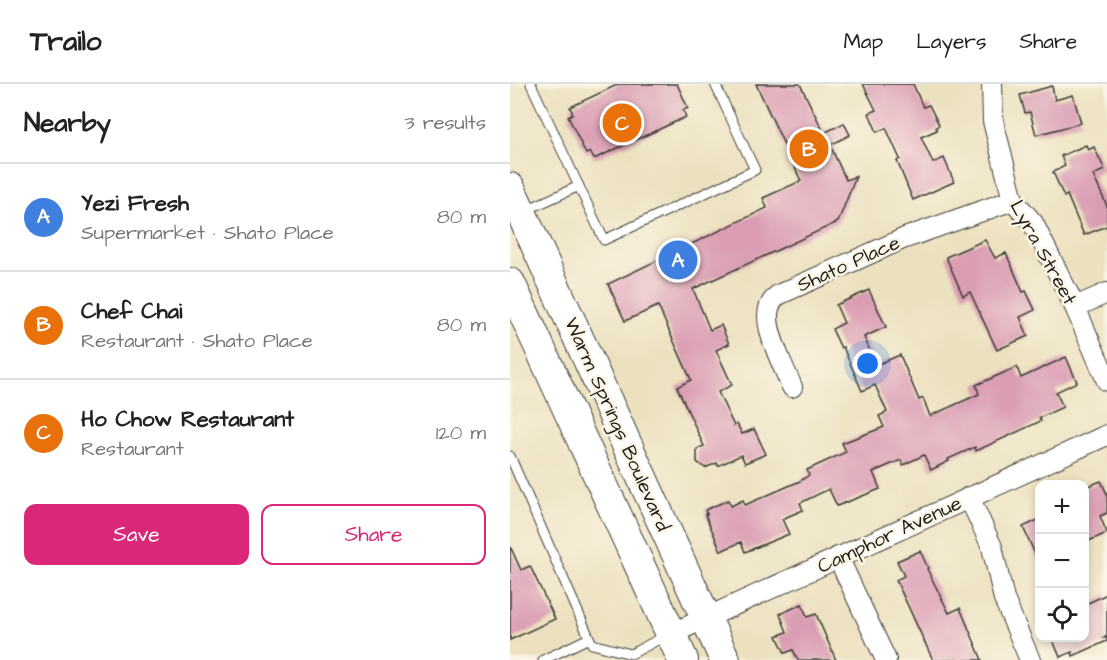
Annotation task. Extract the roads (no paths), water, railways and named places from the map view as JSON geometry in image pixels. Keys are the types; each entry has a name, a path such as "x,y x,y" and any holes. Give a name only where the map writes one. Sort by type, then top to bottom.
{"main road":[{"name":"Warm Springs Boulevard","path":"514,206 725,660"},
{"name":"Warm Springs Boulevard","path":"510,283 683,660"}],"street":[{"name":"Lyra Street","path":"992,84 993,121 1013,200 1033,223 1075,307 1107,381"},
{"name":"Shato Place","path":"792,387 770,332 768,314 770,305 778,295 905,238 1013,200"},
{"path":"1075,307 1107,293"},
{"name":"Camphor Avenue","path":"671,633 1107,435"},
{"path":"969,497 992,547 1004,599 1030,660"},
{"path":"838,557 886,660"}],"lane":[{"path":"531,84 604,240 755,170 715,84"},
{"path":"514,206 579,186"},
{"path":"510,456 592,644 629,657 671,633"},
{"path":"543,660 590,638"}],"place":[{"name":"Ho Chow Restaurant","path":"622,123"},
{"name":"Chef Chai","path":"809,149"},
{"name":"Yezi Fresh","path":"678,260"}]}
